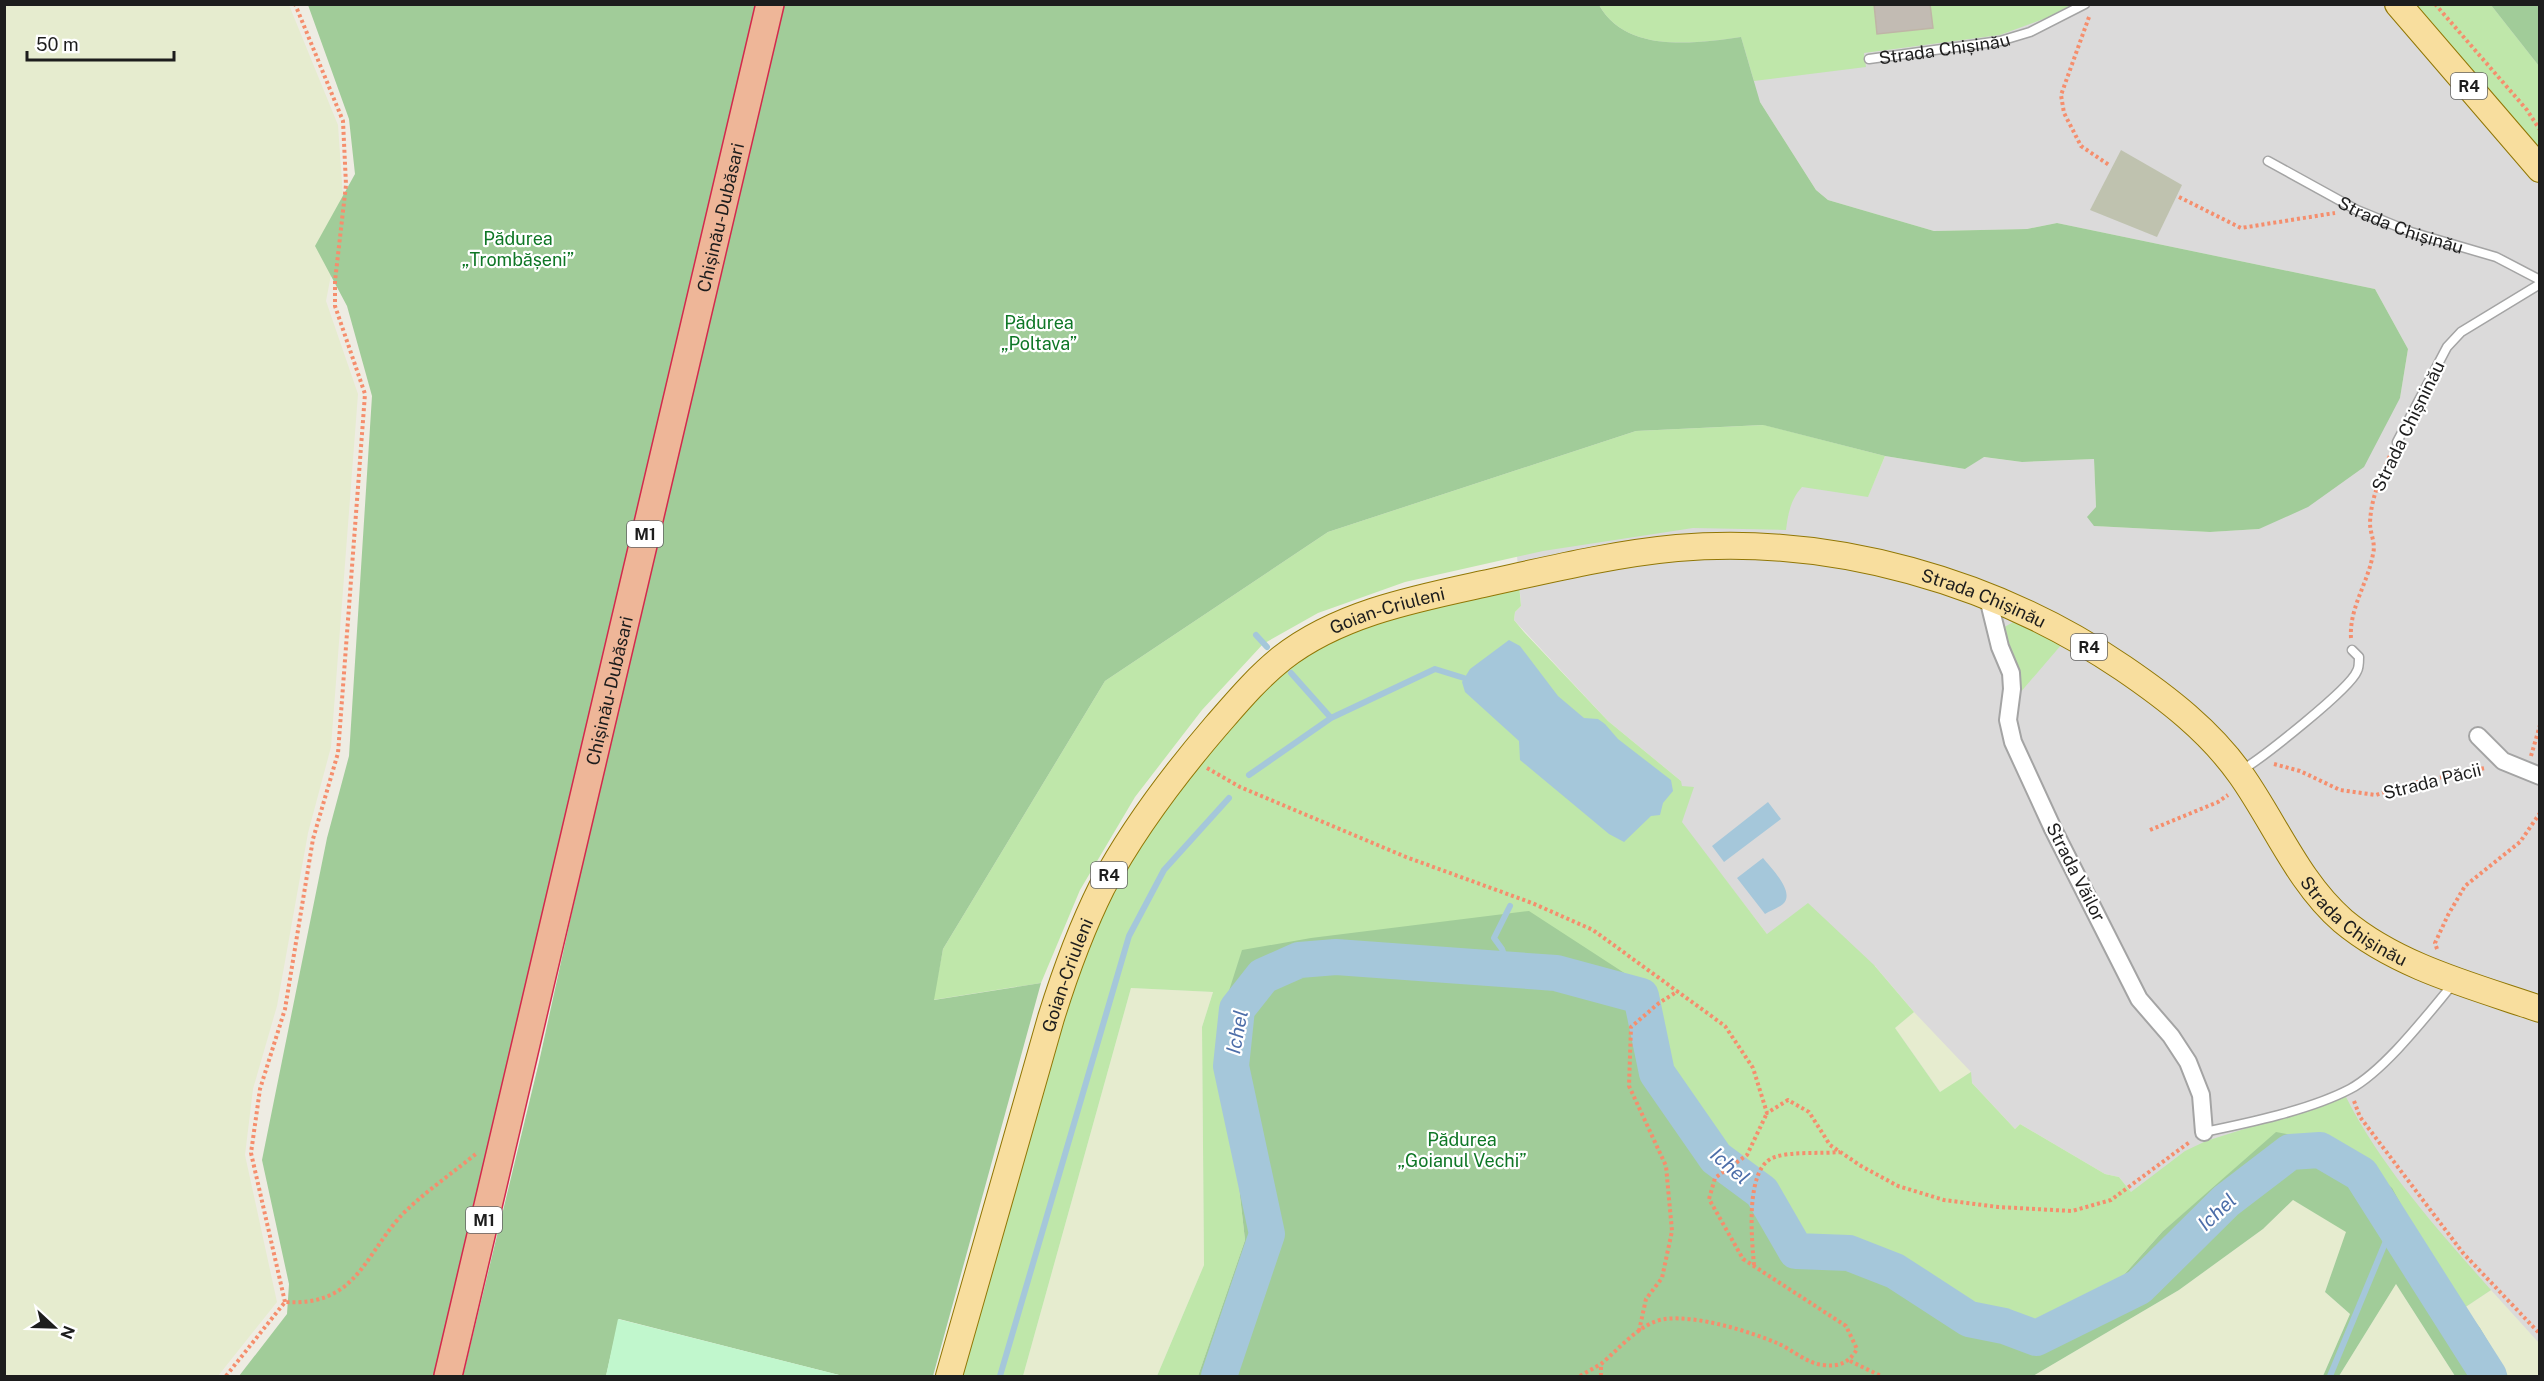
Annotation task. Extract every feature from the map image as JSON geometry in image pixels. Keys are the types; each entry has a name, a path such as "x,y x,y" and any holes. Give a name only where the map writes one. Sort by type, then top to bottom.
{"highway":[{"name":"Chișinău-Dubăsari","path":"448,1377 770,4"}],"main road":[{"name":"R4","path":"2398,4 2540,169"},
{"name":"Strada Chișinău","path":"1514,577 1581,562 1677,548 1789,547 1906,569 1988,598 2055,627 2121,666 2201,728 2248,771 2315,890 2343,921 2372,942 2449,977 2540,1009"},
{"name":"Goian-Criuleni","path":"949,1377 1047,1029 1070,961 1101,890 1128,841 1189,757 1252,684 1284,656 1327,630 1401,602 1514,577"}],"street":[{"name":"Strada Văilor","path":"1988,598 2000,647 2011,673 2012,689 2008,720 2013,742 2053,830 2139,999 2171,1036 2188,1062 2201,1095 2204,1132"},
{"name":"Strada Păcii","path":"2478,736 2503,761 2533,774"}],"lane":[{"name":"Strada Chișinău","path":"1869,59 2001,41 2030,32 2085,4"},
{"name":"Strada Chișinău","path":"2268,161 2357,210 2411,232 2496,257 2540,282"},
{"name":"Strada Chișninău","path":"2397,442 2447,347 2461,332 2540,282"},
{"path":"2248,771 2334,696 2357,672 2359,657 2352,651"},
{"path":"2204,1132 2255,1122 2350,1089 2382,1062 2449,977"}],"path":[{"path":"285,1302 251,1153 260,1089 285,1009 313,839 338,753 365,394 335,306 335,281 346,185 343,121 295,4"},
{"path":"2435,4 2527,110 2540,130"},
{"path":"2090,14 2061,94 2064,113 2081,146 2109,165"},
{"path":"2179,197 2241,228 2357,210"},
{"name":"Strada Chișninău","path":"2352,651 2350,622 2373,557 2375,543 2370,526 2372,497 2397,442"},
{"path":"2533,774 2540,725"},
{"path":"1189,757 1240,787 1406,857 1532,903 1593,930 1725,1026 1753,1068 1767,1113"},
{"name":"Strada Păcii","path":"2248,771 2300,771 2340,790 2376,795 2409,784 2472,771 2503,761"},
{"path":"2150,830 2218,802 2248,771"},
{"path":"2449,977 2436,943 2465,886 2520,842 2540,813"},
{"path":"1639,1331 1646,1299 1662,1278 1671,1231 1666,1166 1629,1086 1631,1027 1677,991"},
{"path":"2350,1089 2360,1117 2463,1253 2540,1334"},
{"path":"1580,1377 1601,1364 1639,1331 1664,1319 1719,1323 1778,1343 1820,1365 1839,1365 1850,1361 1857,1349 1846,1326 1743,1259 1709,1199 1715,1178 1747,1155 1767,1113 1788,1100 1809,1112 1830,1145 1898,1186 1944,1200 1998,1207 2072,1211 2111,1200 2204,1132"},
{"path":"285,1302 307,1303 340,1291 370,1261 400,1217 479,1152"},
{"path":"1754,1266 1751,1215 1757,1179 1763,1167 1773,1157 1841,1152"},
{"path":"226,1377 285,1302"},
{"path":"1850,1361 1881,1377"},
{"path":"1600,1377 1601,1364"}],"shaded area":[{"path":"5,5 289,5 338,125 343,197 316,246 331,275 326,301 358,394 331,747 308,833 277,1006 253,1089 245,1155 277,1302 218,1376 5,1376"},
{"path":"1599,5 2539,5 2539,1376 2508,1376 2480,1328 2344,1145 2162,1232 2119,1177 2105,1174 2020,1124 2015,1129 1972,1083 1941,1093 1895,1028 1914,1012 1875,966 1767,934 1681,822 1681,781 1608,721 1514,620 1515,612 1521,606 1516,543 1795,495 1802,486 1868,496 1885,456 1965,469 1983,457 2022,462 2094,459 2096,507 2094,526 2210,532 2259,529 2400,398 2408,349 2375,289 2057,223 2027,229 1934,231 1828,200 1816,190 1760,102"},
{"path":"2121,150 2182,185 2157,237 2090,210"},
{"path":"1131,988 1213,992 1202,1027 1204,1265 1157,1376 1023,1376"},
{"path":"1914,1012 1971,1072 1941,1093 1895,1028"},
{"path":"2293,1200 2347,1231 2325,1292 2350,1314 2323,1376 2033,1376 2179,1290 2263,1229"},
{"path":"2396,1284 2455,1376 2339,1376"},
{"path":"2491,1290 2539,1343 2539,1376 2508,1376 2480,1328 2464,1308"}],"green space":[{"name":"Pădurea „Trombășeni”","path":"308,5 760,5 438,1376 239,1376 287,1314 289,1284 262,1160 327,838 349,756 372,396 347,306 315,246 355,174 349,119"},
{"name":"Pădurea „Poltava”","path":"779,5 1599,5 1611,20 1626,31 1643,38 1683,43 1741,37 1760,102 1816,190 1828,200 1934,231 2027,229 2057,223 2375,289 2408,349 2400,398 2364,467 2308,507 2259,529 2210,532 2094,526 2087,517 2096,507 2094,459 2022,462 1984,457 1965,469 1885,456 1763,425 1636,431 1328,532 1105,681 943,949 934,1000 1041,983 933,1376 843,1376 619,1319 606,1376 463,1376 539,1062 647,572"},
{"path":"1599,5 2071,5 2049,17 2000,35 1864,53 1866,67 1754,81 1741,37 1683,43 1643,38 1626,31 1611,20"},
{"path":"2408,5 2491,5 2539,66 2539,156"},
{"path":"2491,5 2539,5 2539,66"},
{"path":"1764,425 1885,456 1868,497 1802,487 1795,496 1786,530 1693,528 1543,551 1405,582 1318,613 1263,644 1202,710 1135,797 1080,890 1041,983 933,1000 943,949 1105,681 1328,532 1636,431"},
{"path":"1519,584 1521,606 1515,612 1514,620 1524,632 1608,721 1681,781 1682,786 1694,787 1682,822 1767,934 1808,903 1874,965 1914,1012 1895,1028 1940,1092 1971,1072 1972,1083 2015,1129 2020,1124 2105,1174 2119,1177 2131,1192 2185,1151 2206,1141 2346,1097 2376,1149 2412,1198 2491,1290 2464,1308 2444,1283 2415,1227 2344,1145 2276,1133 2162,1232 2106,1295 2076,1305 2039,1325 2016,1324 1959,1306 1897,1260 1843,1235 1798,1240 1773,1178 1724,1149 1675,1073 1652,991 1220,1019 1245,1240 1198,1376 1157,1376 1204,1265 1202,1027 1213,992 1131,988 1023,1376 959,1376 1048,1059 1099,915 1135,846 1251,699 1293,663 1333,641 1379,621"},
{"path":"2015,621 2062,644 2019,694 2001,629"},
{"name":"Pădurea „Goianul Vechi”","path":"1529,911 1652,991 1675,1073 1724,1149 1773,1178 1798,1240 1843,1235 1897,1260 1959,1306 2016,1324 2039,1325 2076,1305 2106,1295 2162,1232 2276,1132 2344,1145 2392,1188 2444,1283 2480,1328 2508,1376 2455,1376 2396,1284 2339,1376 2323,1376 2350,1314 2325,1292 2346,1232 2293,1200 2263,1229 2179,1290 2033,1376 1198,1376 1245,1240 1220,1019 1242,950 1311,938"},
{"path":"618,1319 843,1376 606,1376"}],"water":[{"path":"1509,640 1520,646 1558,696 1584,718 1598,719 1605,724 1618,739 1671,780 1673,791 1663,803 1660,815 1651,816 1624,842 1609,834 1520,760 1519,741 1465,692 1462,682 1470,669"},
{"path":"1768,802 1781,819 1724,862 1712,846"},
{"path":"1763,858 1780,880 1786,893 1783,904 1765,914 1737,878"}],"building":[{"path":"1874,4 1930,4 1933,28 1877,34"}],"waterway":[{"path":"1256,635 1267,647"},
{"path":"1249,775 1331,718 1435,669 1464,678"},
{"path":"1291,673 1331,718"},
{"path":"1000,1376 1129,936 1164,870 1229,798"},
{"path":"1509,969 1502,949 1494,938 1510,906"},
{"name":"Ichel","path":"1219,1376 1267,1234 1231,1066 1237,1009 1263,976 1299,960 1336,957 1556,973 1641,996 1657,1073 1716,1158 1762,1192 1796,1251 1849,1253 1895,1271 1969,1319 2004,1326 2036,1338 2139,1287 2226,1201 2290,1152 2320,1150 2361,1174 2489,1376"},
{"path":"2330,1376 2393,1224"}]}
